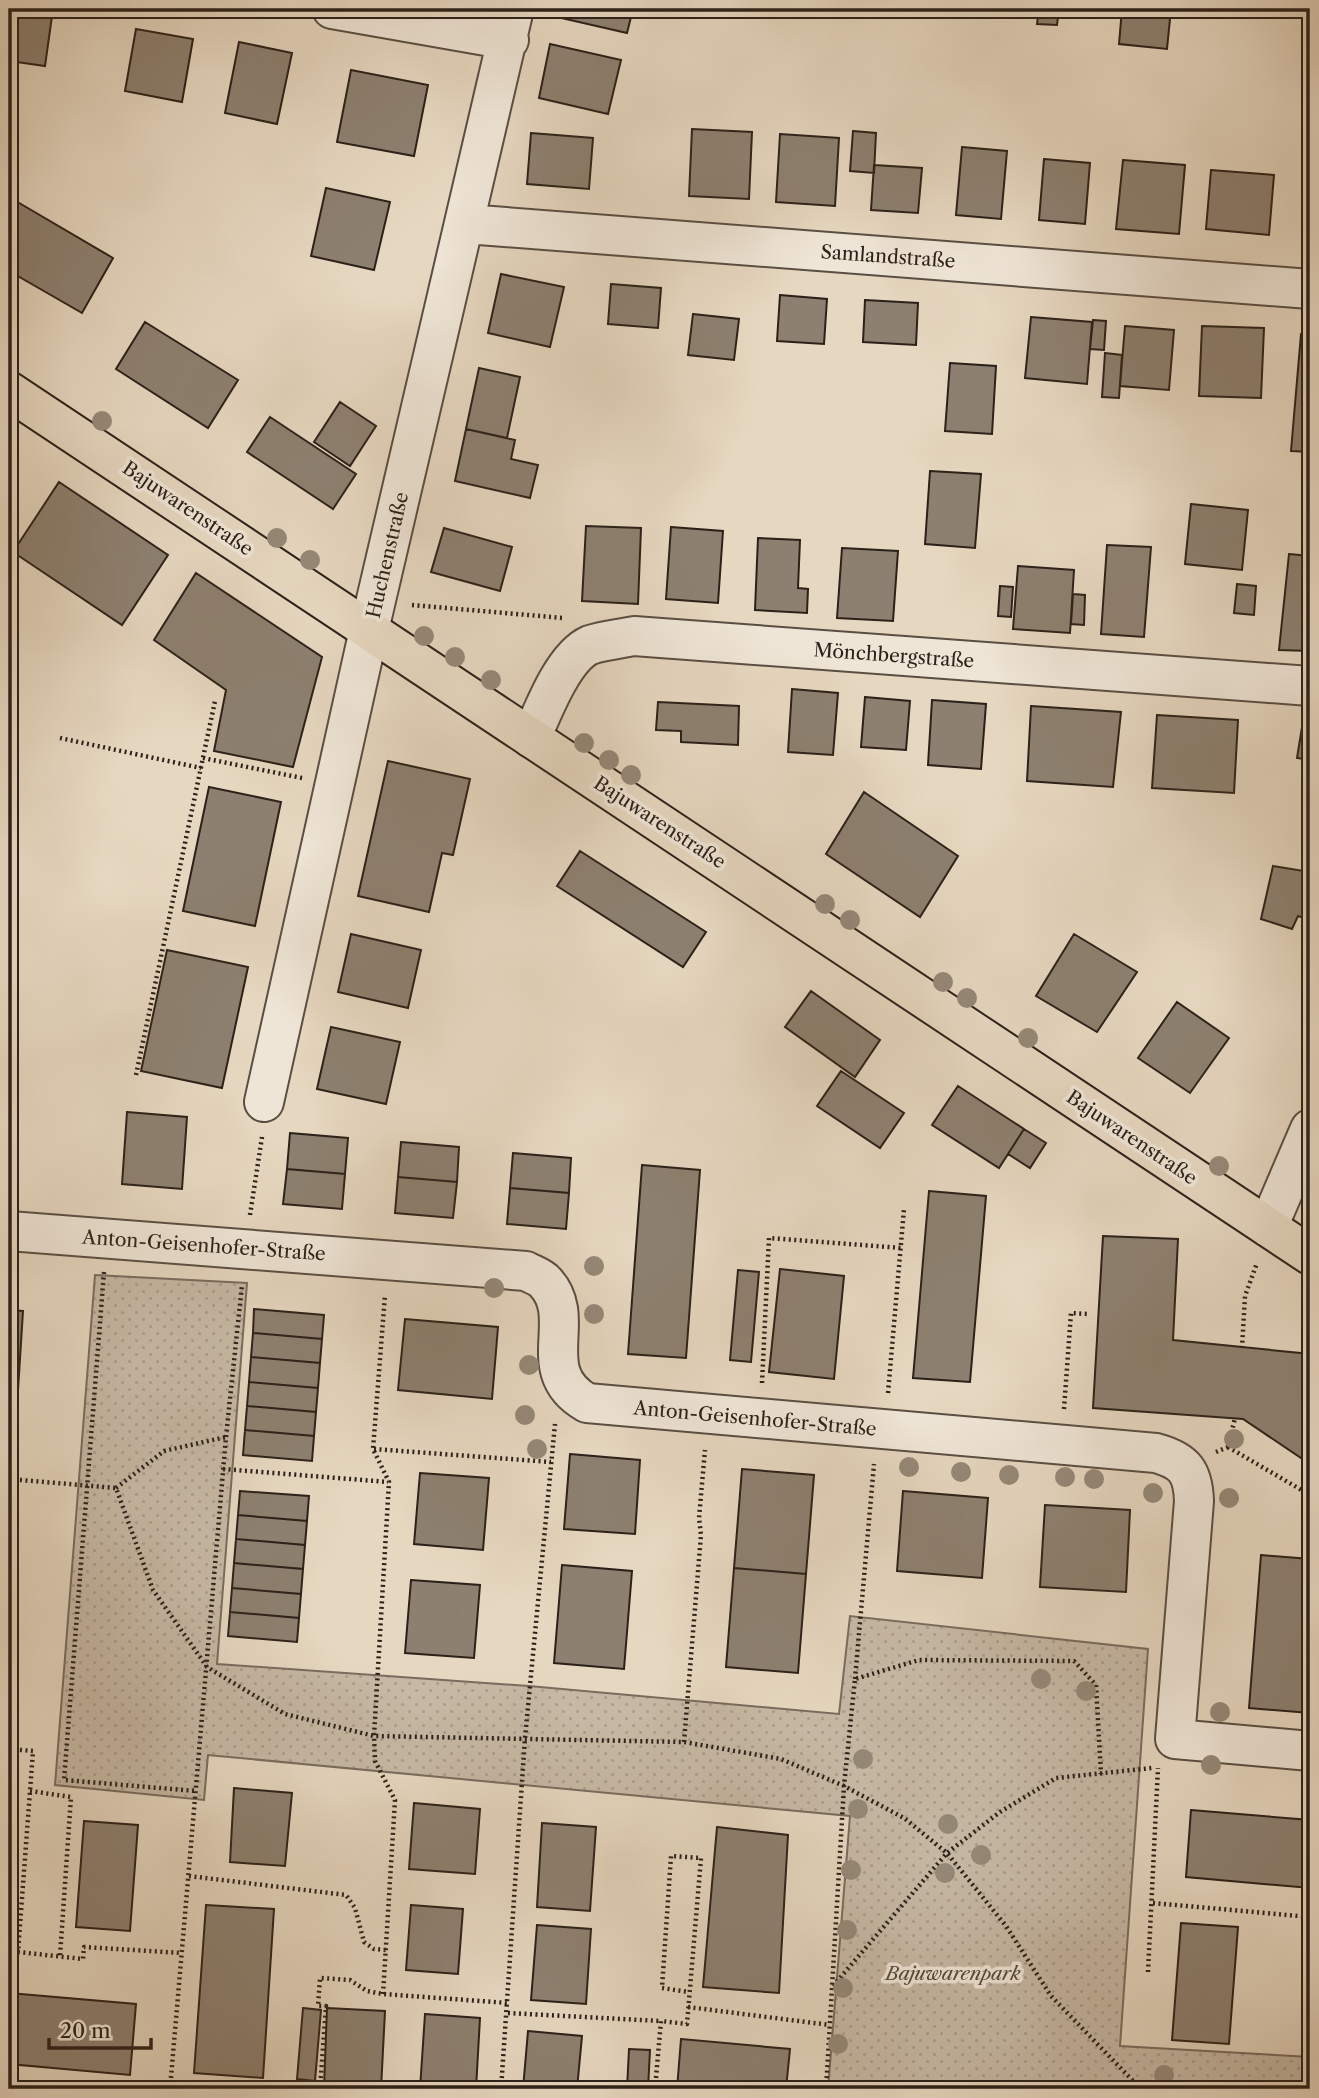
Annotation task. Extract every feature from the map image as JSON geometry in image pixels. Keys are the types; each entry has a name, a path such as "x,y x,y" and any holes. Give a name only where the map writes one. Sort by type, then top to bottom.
{"main road":[{"name":"Bajuwarenstraße","path":"9,391 531,738 1264,1242 1310,1255"}],"street":[{"path":"332,9 511,24"},
{"name":"Huchenstraße","path":"264,1102 369,630 511,24"},
{"name":"Samlandstraße","path":"466,224 1310,289"},
{"name":"Mönchbergstraße","path":"531,738 567,666 581,650 593,644 634,636 1310,686"},
{"path":"1264,1242 1310,1129"},
{"name":"Anton-Geisenhofer-Straße","path":"9,1231 526,1271 545,1282 556,1306 559,1375 571,1394 587,1403 708,1413 882,1416 1062,1445 1156,1453 1186,1465 1193,1481 1175,1739 1310,1751"}],"path":[{"path":"409,604 575,619"},
{"path":"136,1075 215,701"},
{"path":"60,738 201,768"},
{"path":"203,758 336,785"},
{"path":"250,1217 265,1119 264,1102"},
{"path":"826,2089 844,1786 904,1209"},
{"path":"107,1237 64,1780 196,1791"},
{"path":"761,1394 769,1238 902,1248"},
{"path":"1242,1348 1245,1296 1264,1242"},
{"path":"383,1994 395,1800 375,1761 374,1736 389,1482 373,1448 387,1259"},
{"path":"170,2089 242,1277"},
{"path":"1062,1445 1071,1312 1087,1314"},
{"path":"501,2089 525,1738 555,1418 571,1394"},
{"path":"684,1742 708,1413"},
{"path":"9,1479 116,1488 164,1451 226,1437"},
{"path":"1228,1447 1310,1495"},
{"path":"373,1448 551,1462"},
{"path":"223,1469 389,1482"},
{"path":"116,1488 153,1590 207,1667 285,1714 374,1736 684,1742 782,1759 844,1786 904,1818 947,1853 1006,1926 1052,1996 1136,2084 1145,2089"},
{"path":"855,1679 919,1660 1074,1661 1096,1685 1101,1774"},
{"path":"9,1749 33,1751 18,1952 83,1958 84,1947 182,1953"},
{"path":"1148,1972 1158,1767"},
{"path":"832,1986 947,1853 1000,1812 1056,1778 1130,1770"},
{"path":"30,1791 71,1797 60,1956"},
{"path":"508,2013 687,2024 701,1858 671,1856 662,1989 689,1992"},
{"path":"189,1877 346,1895 355,1908 364,1942 374,1949 386,1950"},
{"path":"1153,1903 1310,1917"},
{"path":"320,2089 326,2006 318,2006 320,1978 350,1980 368,1991 383,1994 508,2003"},
{"path":"688,2007 830,2025"},
{"path":"655,2089 661,2021"},
{"path":"1132,2089 1136,2084"}],"green space":[{"name":"Bajuwarenpark","path":"95,1275 247,1283 217,1664 529,1686 839,1714 850,1616 1148,1649 1120,2046 1310,2057 1310,2089 828,2089 850,1816 208,1755 204,1800 55,1785"}],"building":[{"path":"9,9 53,9 45,66 9,61"},
{"path":"559,9 633,9 627,33 557,17"},
{"path":"1039,9 1059,9 1057,25 1037,24"},
{"path":"1122,9 1171,9 1167,49 1119,44"},
{"path":"136,29 193,39 182,102 125,91"},
{"path":"239,42 292,53 277,124 225,113"},
{"path":"550,44 621,60 608,114 539,98"},
{"path":"351,70 428,85 414,156 337,142"},
{"path":"692,129 752,132 749,199 689,196"},
{"path":"853,131 876,133 874,173 850,171"},
{"path":"531,133 593,138 589,189 527,184"},
{"path":"780,134 839,138 835,206 776,202"},
{"path":"962,147 1007,151 1001,219 956,215"},
{"path":"1044,159 1090,163 1085,224 1039,220"},
{"path":"1123,160 1185,165 1179,234 1116,229"},
{"path":"874,165 922,168 918,213 871,210"},
{"path":"1211,170 1274,175 1269,235 1206,229"},
{"path":"326,188 390,202 374,270 311,256"},
{"path":"9,197 113,258 82,313 9,271"},
{"path":"501,274 564,287 550,347 488,333"},
{"path":"611,284 661,288 658,328 608,324"},
{"path":"780,295 827,299 824,344 777,341"},
{"path":"865,300 918,303 916,345 863,342"},
{"path":"693,314 739,319 734,360 688,355"},
{"path":"1031,317 1092,322 1087,384 1025,378"},
{"path":"1093,320 1106,321 1104,350 1090,349"},
{"path":"145,322 238,380 208,428 116,369"},
{"path":"1125,326 1174,330 1169,390 1120,386"},
{"path":"1202,326 1264,328 1261,398 1199,396"},
{"path":"1301,334 1310,334 1310,452 1291,451"},
{"path":"1105,353 1122,355 1119,398 1102,397"},
{"path":"950,363 996,366 992,434 945,431"},
{"path":"479,368 520,377 507,438 466,429"},
{"path":"340,402 376,426 350,466 314,442"},
{"path":"270,417 356,474 333,509 247,452"},
{"path":"466,429 515,440 511,459 538,465 530,498 455,481"},
{"path":"930,471 981,474 975,548 925,544"},
{"path":"59,482 168,555 122,625 13,552"},
{"path":"1191,504 1248,510 1242,570 1185,564"},
{"path":"586,526 641,528 638,604 582,601"},
{"path":"671,527 723,531 718,603 666,599"},
{"path":"444,528 512,547 500,591 431,572"},
{"path":"758,538 800,540 798,588 808,589 807,613 755,610"},
{"path":"1107,545 1151,547 1144,637 1101,634"},
{"path":"842,548 898,551 893,621 837,618"},
{"path":"1289,554 1310,556 1310,651 1279,650"},
{"path":"1018,566 1074,570 1070,633 1013,629"},
{"path":"196,573 322,657 293,767 214,751 226,690 154,640"},
{"path":"1237,584 1256,586 1254,615 1234,613"},
{"path":"1000,586 1013,587 1011,617 998,616"},
{"path":"1073,594 1085,595 1084,625 1071,624"},
{"path":"792,689 838,693 833,755 788,752"},
{"path":"865,697 910,701 906,750 861,747"},
{"path":"932,700 986,704 981,769 928,765"},
{"path":"658,702 739,706 738,745 681,742 681,731 656,730"},
{"path":"1031,706 1121,712 1113,787 1027,781"},
{"path":"1157,715 1238,720 1234,793 1152,788"},
{"path":"1303,721 1310,722 1310,760 1297,758"},
{"path":"388,761 470,779 453,855 442,853 429,912 358,896"},
{"path":"209,787 281,802 255,926 183,911"},
{"path":"864,792 958,856 920,917 826,854"},
{"path":"580,851 706,932 683,967 557,886"},
{"path":"1273,866 1310,872 1310,920 1298,916 1292,929 1261,919"},
{"path":"351,934 421,950 408,1008 338,992"},
{"path":"1074,934 1137,972 1097,1032 1036,996"},
{"path":"167,950 248,967 222,1088 141,1071"},
{"path":"811,991 880,1040 855,1077 785,1027"},
{"path":"1177,1002 1229,1038 1190,1093 1138,1058"},
{"path":"331,1027 400,1042 386,1104 317,1089"},
{"path":"841,1071 904,1113 880,1148 817,1106"},
{"path":"958,1086 1024,1129 999,1168 932,1125"},
{"path":"127,1112 187,1117 182,1189 122,1184"},
{"path":"1024,1129 1046,1143 1030,1168 1008,1154"},
{"path":"290,1133 348,1138 345,1174 287,1169"},
{"path":"401,1142 459,1147 457,1182 398,1177"},
{"path":"513,1153 571,1158 569,1193 510,1188"},
{"path":"642,1165 700,1170 686,1358 628,1354"},
{"path":"287,1169 345,1174 342,1209 283,1204"},
{"path":"398,1177 457,1182 453,1218 395,1213"},
{"path":"510,1188 569,1193 566,1229 507,1224"},
{"path":"929,1191 986,1196 970,1382 913,1378"},
{"path":"1103,1236 1178,1239 1173,1340 1310,1354 1310,1464 1243,1419 1093,1408"},
{"path":"780,1269 844,1276 834,1379 769,1372"},
{"path":"738,1270 759,1272 751,1362 730,1360"},
{"path":"254,1309 324,1315 322,1339 253,1333"},
{"path":"9,1310 23,1311 17,1406 9,1406"},
{"path":"405,1319 498,1327 492,1399 398,1390"},
{"path":"253,1333 322,1339 320,1363 251,1357"},
{"path":"251,1357 320,1363 318,1388 249,1382"},
{"path":"249,1382 318,1388 316,1412 247,1406"},
{"path":"247,1406 316,1412 314,1436 245,1430"},
{"path":"245,1430 314,1436 312,1461 243,1455"},
{"path":"570,1454 640,1460 635,1534 564,1529"},
{"path":"742,1469 814,1475 806,1574 734,1568"},
{"path":"420,1473 489,1478 483,1550 414,1544"},
{"path":"240,1491 309,1496 307,1521 238,1515"},
{"path":"903,1491 988,1498 982,1578 897,1571"},
{"path":"1045,1505 1130,1510 1126,1592 1040,1587"},
{"path":"238,1515 307,1521 305,1545 236,1539"},
{"path":"236,1539 305,1545 303,1569 234,1563"},
{"path":"1261,1555 1310,1559 1310,1713 1249,1708"},
{"path":"234,1563 303,1569 301,1594 232,1588"},
{"path":"562,1565 632,1571 624,1669 554,1663"},
{"path":"734,1568 806,1574 798,1673 726,1667"},
{"path":"411,1580 480,1585 474,1658 405,1653"},
{"path":"232,1588 301,1594 299,1618 230,1612"},
{"path":"230,1612 299,1618 297,1642 228,1636"},
{"path":"234,1788 292,1793 285,1866 230,1862"},
{"path":"414,1803 480,1809 475,1874 409,1869"},
{"path":"1191,1810 1310,1820 1310,1888 1186,1877"},
{"path":"84,1821 138,1825 130,1931 76,1927"},
{"path":"542,1823 596,1827 590,1911 537,1907"},
{"path":"717,1827 788,1835 779,1993 703,1987"},
{"path":"206,1905 274,1909 263,2078 194,2073"},
{"path":"411,1905 463,1909 458,1974 406,1970"},
{"path":"1181,1923 1238,1927 1229,2044 1172,2040"},
{"path":"537,1925 591,1929 586,2004 531,2000"},
{"path":"9,1993 136,2004 130,2075 9,2064"},
{"path":"303,2008 321,2010 315,2081 297,2079"},
{"path":"327,2008 385,2011 381,2089 324,2088"},
{"path":"425,2014 480,2018 476,2089 420,2089"},
{"path":"528,2031 582,2036 577,2089 523,2089"},
{"path":"681,2039 790,2049 786,2089 677,2089"},
{"path":"629,2049 650,2050 648,2089 627,2089"}]}
